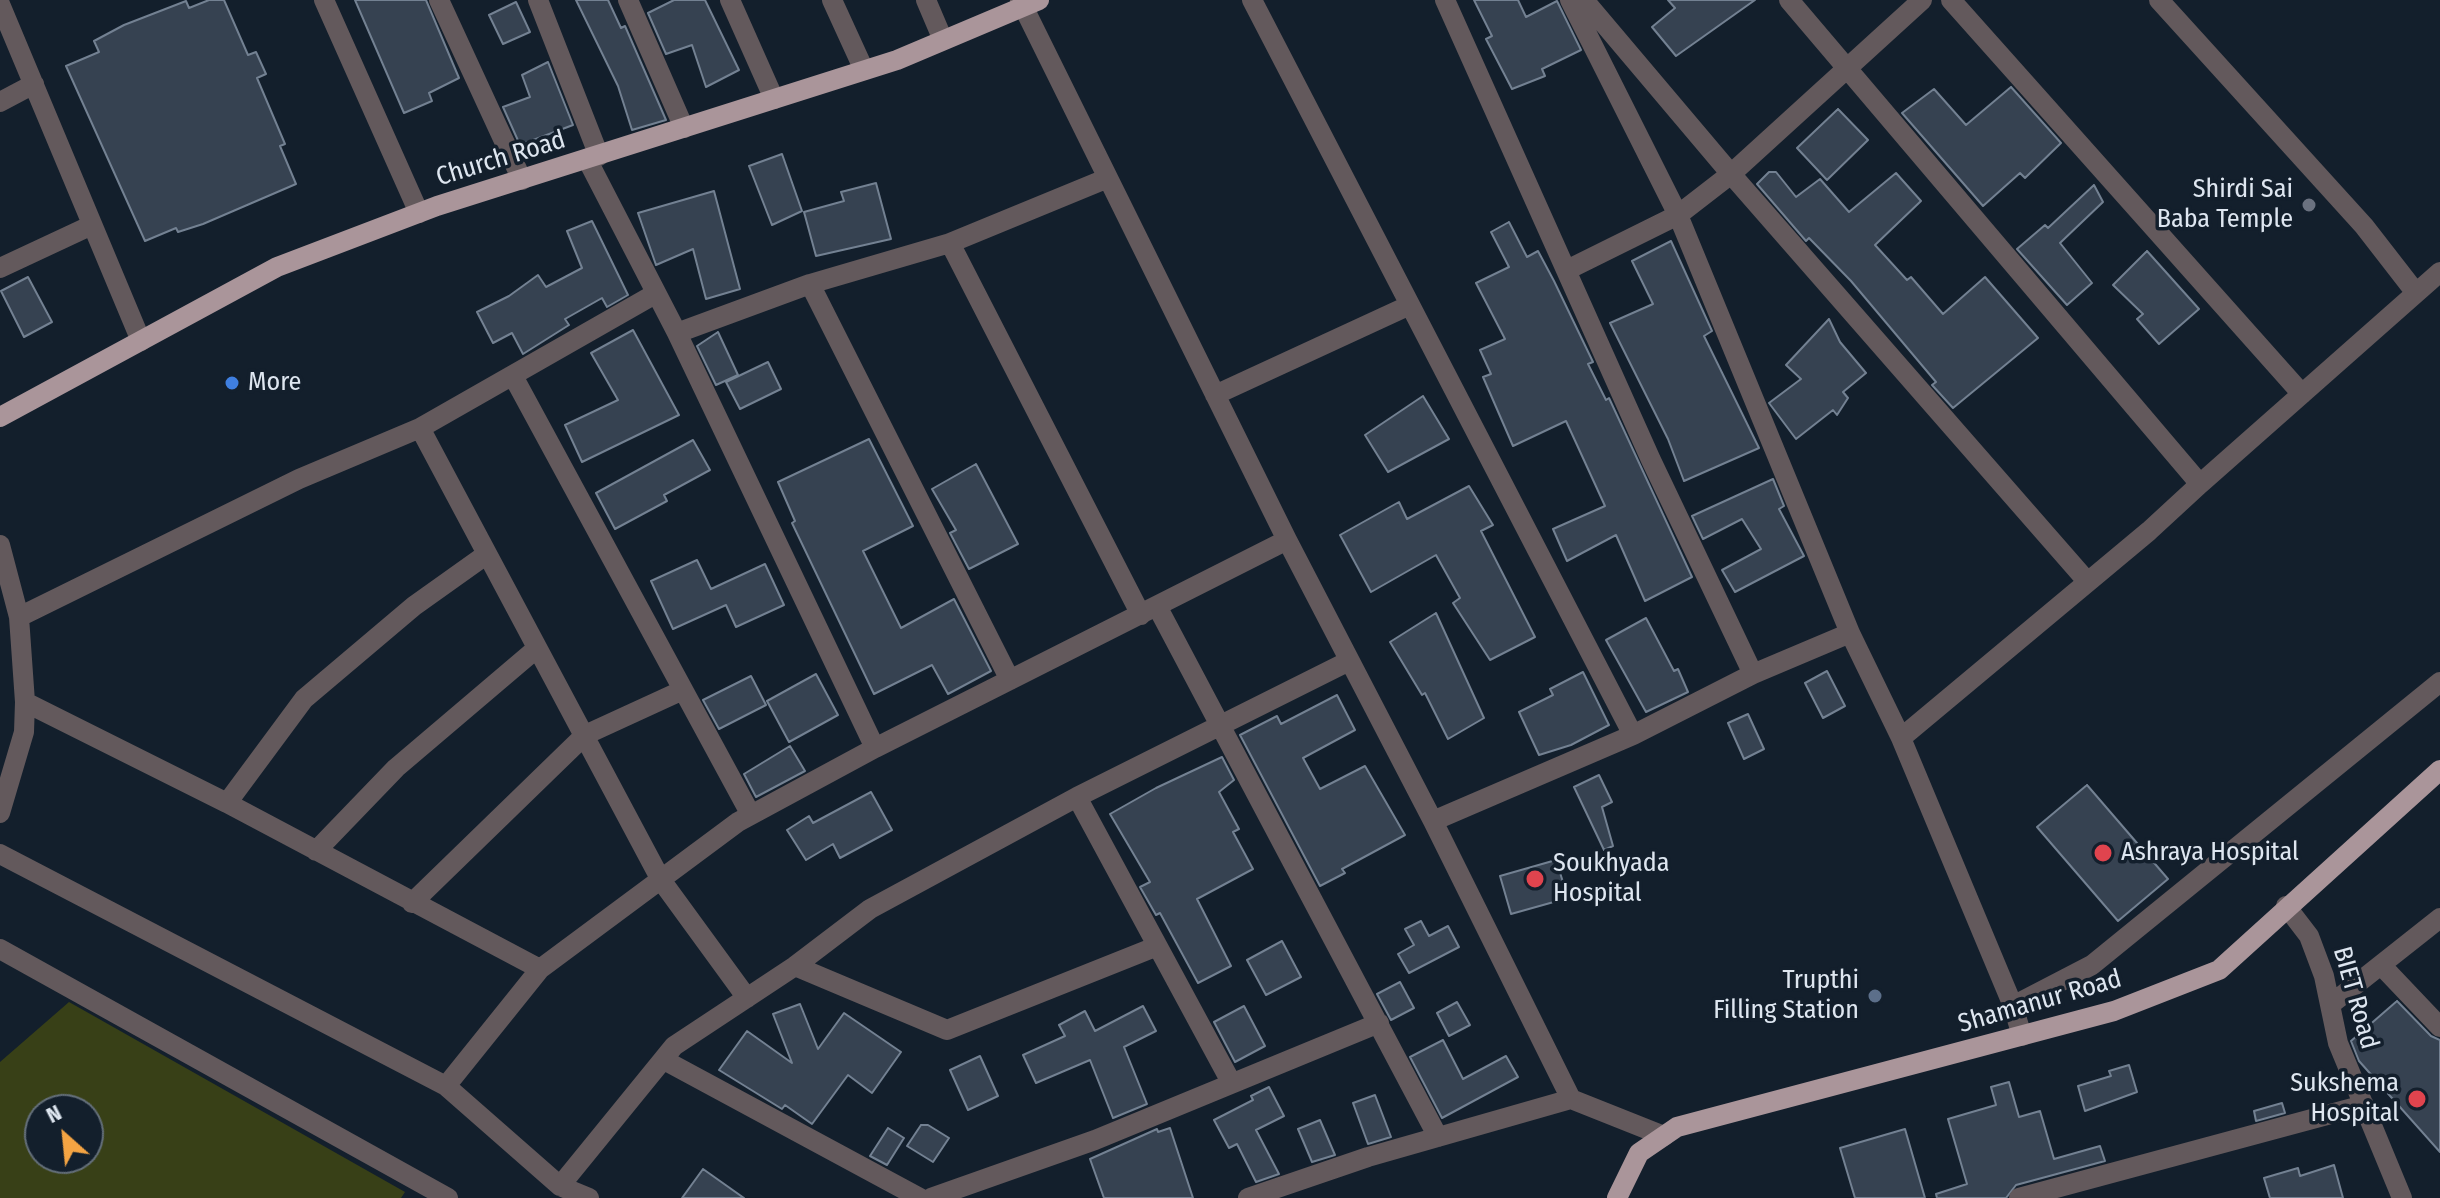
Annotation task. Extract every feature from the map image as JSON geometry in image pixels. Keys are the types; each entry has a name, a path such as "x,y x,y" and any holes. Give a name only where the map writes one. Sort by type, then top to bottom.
{"main road":[{"name":"Church Road","path":"0,417 277,267 419,213 864,70 943,40 1028,2"},
{"name":"Shamanur Road","path":"1617,1198 1639,1153 1677,1127 2114,1011 2219,970 2286,906 2440,770"}],"street":[{"path":"324,0 419,213"},
{"path":"439,0 522,180"},
{"path":"538,0 593,157 655,294 677,333 875,748"},
{"path":"628,0 684,128"},
{"path":"730,0 774,99"},
{"path":"832,0 864,70"},
{"path":"926,0 943,40"},
{"path":"1252,0 1633,735"},
{"path":"1445,0 1651,460 1753,674"},
{"path":"1570,0 1678,215 1850,633 1901,738 2013,1006 2022,1036"},
{"path":"1584,0 1731,174 2086,580"},
{"path":"1789,0 2144,414 2200,484"},
{"path":"1567,270 1678,215 1731,174 1922,0"},
{"path":"1951,0 2302,394"},
{"path":"2159,0 2364,226 2416,293"},
{"path":"1028,2 1108,178 1215,395 1571,1099"},
{"path":"0,4 141,341"},
{"path":"0,102 34,84"},
{"path":"677,333 810,284 950,243 1108,178"},
{"path":"0,268 92,225"},
{"path":"950,243 1149,612 1221,726 1438,1137"},
{"path":"1901,738 2086,580 2149,531 2440,272"},
{"path":"810,284 1010,680"},
{"path":"19,617 299,479 420,428 655,294"},
{"path":"1215,395 1410,305"},
{"path":"513,376 751,815"},
{"path":"420,428 661,880 747,998"},
{"path":"446,1086 540,969 751,815 875,748 1287,540"},
{"path":"0,545 19,617 25,702 24,732 0,813"},
{"path":"227,803 304,699 414,606 487,554"},
{"path":"1433,821 1633,735 1753,674 1850,633"},
{"path":"316,851 396,768 536,649"},
{"path":"560,1186 674,1046 795,966 870,909 1077,797 1349,661"},
{"path":"2013,1006 2092,965 2440,682"},
{"path":"412,903 585,735 683,690"},
{"path":"25,702 227,803 540,969"},
{"path":"1077,797 1155,947 1231,1082"},
{"path":"0,854 446,1086 560,1186 589,1198"},
{"name":"BIET Road","path":"2286,906 2309,936 2338,1043 2402,1198"},
{"path":"2330,1005 2440,918"},
{"path":"795,966 947,1030 1155,947"},
{"path":"0,949 448,1198"},
{"path":"2381,965 2440,1027"},
{"path":"931,1198 1095,1140 1379,1023"},
{"path":"664,1060 920,1198"},
{"path":"1248,1198 1438,1137 1571,1099 1664,1136"},
{"path":"2019,1198 2364,1105"}],"green space":[{"path":"69,1002 405,1192 401,1198 0,1198 0,1062"}],"building":[{"path":"209,0 224,0 248,55 256,52 266,74 257,78 285,144 280,146 296,184 203,224 178,232 176,228 145,241 66,66 99,52 94,41 124,25 186,1 189,8"},
{"path":"355,0 426,0 459,78 429,93 432,101 404,113"},
{"path":"576,0 608,0 621,28 625,26 666,120 632,130 618,86"},
{"path":"674,0 705,0 739,70 706,87 692,45 666,54 648,13"},
{"path":"1474,0 1518,0 1526,17 1557,1 1581,50 1542,69 1545,76 1512,89 1486,39 1492,36"},
{"path":"1668,0 1755,0 1676,56 1652,27 1675,8"},
{"path":"516,2 530,32 503,44 489,15"},
{"path":"548,62 573,125 520,145 503,107 530,97 522,75"},
{"path":"2011,87 2061,143 2025,178 2020,173 1983,206 1902,113 1934,89 1966,125"},
{"path":"1838,109 1868,140 1827,180 1797,148"},
{"path":"782,154 802,211 772,225 749,166"},
{"path":"1769,172 1776,172 1796,197 1820,179 1849,212 1896,173 1921,201 1875,245 1907,280 1911,277 1943,314 1985,277 2038,338 1953,408 1932,385 1936,382 1851,281 1809,238 1806,241 1757,184"},
{"path":"876,183 891,239 816,256 804,212 844,201 841,192"},
{"path":"2094,185 2103,202 2060,243 2092,283 2067,305 2017,249 2045,225 2048,228"},
{"path":"714,191 740,289 706,299 693,249 656,265 638,213"},
{"path":"592,221 628,295 607,307 602,298 565,319 569,325 523,354 512,333 493,343 477,312 509,296 538,275 546,287 582,268 567,231"},
{"path":"1509,222 1527,257 1538,251 1554,281 1593,362 1588,364 1606,400 1609,398 1692,577 1645,601 1616,535 1567,561 1553,529 1605,506 1566,421 1513,446 1483,377 1491,374 1480,350 1505,339 1476,283 1509,267 1491,232"},
{"path":"1671,241 1712,331 1704,336 1759,448 1684,481 1668,439 1610,323 1653,304 1632,261"},
{"path":"2147,251 2199,309 2159,344 2137,319 2143,314 2113,285"},
{"path":"28,277 52,322 24,337 1,291"},
{"path":"1829,319 1840,342 1866,373 1843,392 1848,398 1837,415 1833,410 1796,439 1769,403 1801,379 1786,365"},
{"path":"633,330 679,415 582,462 565,425 618,400 591,353"},
{"path":"718,332 738,375 716,385 697,346"},
{"path":"768,362 781,389 740,409 726,382"},
{"path":"1423,396 1449,439 1388,472 1365,435"},
{"path":"869,439 913,526 863,551 901,628 954,599 991,671 948,694 932,665 874,694 792,523 795,521 778,482"},
{"path":"693,440 710,470 664,495 667,501 615,529 596,493"},
{"path":"976,464 1018,544 969,569 950,533 956,530 932,489"},
{"path":"1773,479 1784,506 1779,509 1804,556 1735,592 1722,570 1761,549 1742,519 1703,539 1692,516"},
{"path":"1469,486 1493,525 1481,531 1535,637 1490,660 1453,603 1460,598 1436,555 1371,592 1340,535 1399,502 1407,519"},
{"path":"697,560 711,589 765,564 784,605 736,627 726,605 673,629 651,581"},
{"path":"1436,613 1484,718 1448,739 1425,693 1422,695 1390,642"},
{"path":"1646,618 1674,671 1678,669 1688,692 1646,712 1606,640"},
{"path":"1827,671 1845,706 1823,718 1805,683"},
{"path":"1583,672 1609,725 1571,745 1539,755 1519,712 1553,695 1550,689"},
{"path":"816,674 838,715 789,742 767,701"},
{"path":"751,676 766,705 719,729 703,700"},
{"path":"1337,695 1355,730 1303,758 1320,789 1365,766 1405,835 1342,869 1345,873 1320,886 1240,735 1277,716 1281,724"},
{"path":"1748,714 1764,749 1744,759 1728,723"},
{"path":"790,746 805,771 756,797 744,774"},
{"path":"1222,757 1234,780 1219,792 1239,829 1233,832 1253,869 1197,899 1231,966 1198,983 1160,913 1156,915 1140,887 1150,882 1110,814"},
{"path":"1599,775 1612,802 1602,807 1613,846 1604,850 1574,787"},
{"name":"Ashraya Hospital","path":"2087,785 2168,879 2118,921 2037,827"},
{"path":"871,792 892,830 840,858 833,844 806,860 787,830 809,816 813,823"},
{"path":"1556,860 1568,898 1511,914 1500,876"},
{"path":"1421,921 1429,936 1448,926 1459,947 1409,973 1398,954 1414,945 1405,929"},
{"path":"1282,941 1301,977 1266,995 1247,960"},
{"path":"1400,982 1414,1008 1391,1020 1377,994"},
{"name":"Sukshema Hospital","path":"2397,1001 2431,1036 2440,1040 2440,1152 2359,1061 2351,1041"},
{"path":"1457,1002 1470,1025 1449,1036 1437,1013"},
{"path":"800,1004 818,1049 844,1013 901,1052 872,1093 848,1075 812,1124 785,1105 782,1109 719,1070 747,1031 792,1063 773,1014"},
{"path":"1143,1006 1156,1031 1124,1047 1147,1104 1113,1118 1090,1060 1036,1083 1023,1055 1065,1036 1059,1025 1085,1011 1095,1031"},
{"path":"1244,1006 1265,1046 1235,1062 1214,1022"},
{"path":"1443,1040 1463,1079 1506,1056 1518,1077 1442,1118 1410,1057"},
{"path":"980,1056 998,1096 968,1110 950,1070"},
{"path":"2129,1065 2137,1092 2085,1111 2078,1086 2111,1076 2109,1071"},
{"path":"2009,1082 2019,1117 2040,1111 2054,1159 2100,1146 2105,1161 2016,1185 2006,1198 1937,1198 1936,1194 1967,1184 1948,1119 1996,1105 1991,1087"},
{"path":"1269,1087 1284,1116 1256,1130 1279,1174 1256,1182 1237,1144 1229,1148 1214,1120 1253,1100 1251,1096"},
{"path":"1375,1095 1391,1137 1368,1144 1353,1103"},
{"path":"2282,1103 2285,1113 2256,1121 2254,1111"},
{"path":"1320,1120 1335,1155 1312,1162 1298,1129"},
{"path":"921,1125 928,1125 949,1138 933,1162 907,1146"},
{"path":"888,1128 904,1138 887,1165 870,1156"},
{"path":"1170,1128 1193,1198 1104,1198 1090,1159 1157,1129 1158,1132"},
{"path":"1905,1129 1925,1198 1855,1198 1840,1148"},
{"path":"2334,1165 2343,1198 2270,1198 2264,1178 2298,1168 2300,1176"},
{"path":"703,1169 744,1198 682,1198"}],"place":[{"name":"Shirdi Sai Baba Temple","path":"2309,205"},
{"name":"More","path":"232,383"},
{"name":"Ashraya Hospital","path":"2103,853"},
{"name":"Soukhyada Hospital","path":"1535,879"},
{"name":"Trupthi Filling Station","path":"1875,996"},
{"name":"Sukshema Hospital","path":"2417,1099"}]}
